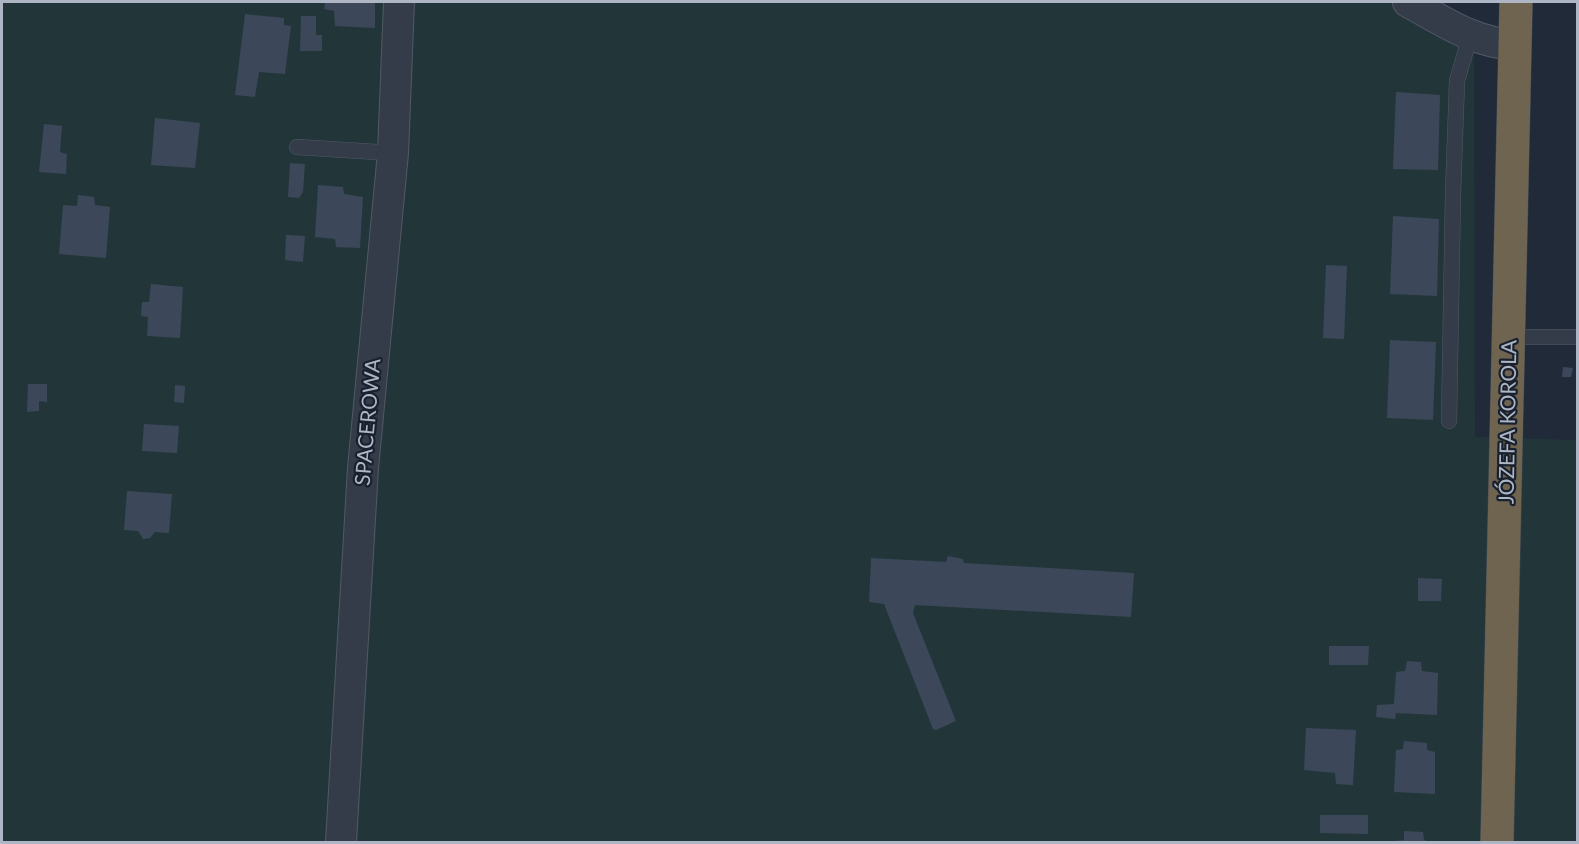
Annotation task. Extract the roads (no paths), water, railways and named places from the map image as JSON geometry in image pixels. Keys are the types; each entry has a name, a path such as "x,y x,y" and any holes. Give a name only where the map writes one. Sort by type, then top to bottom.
{"highway":[{"name":"JÓZEFA KOROLA","path":"1497,843 1516,2"}],"street":[{"name":"SPACEROWA","path":"341,843 363,468 393,153 399,2"},
{"path":"1408,2 1470,36 1497,44 1515,45"}],"lane":[{"path":"1449,421 1457,81 1470,36"},
{"path":"297,147 393,153"},
{"path":"1510,337 1578,337"}]}
